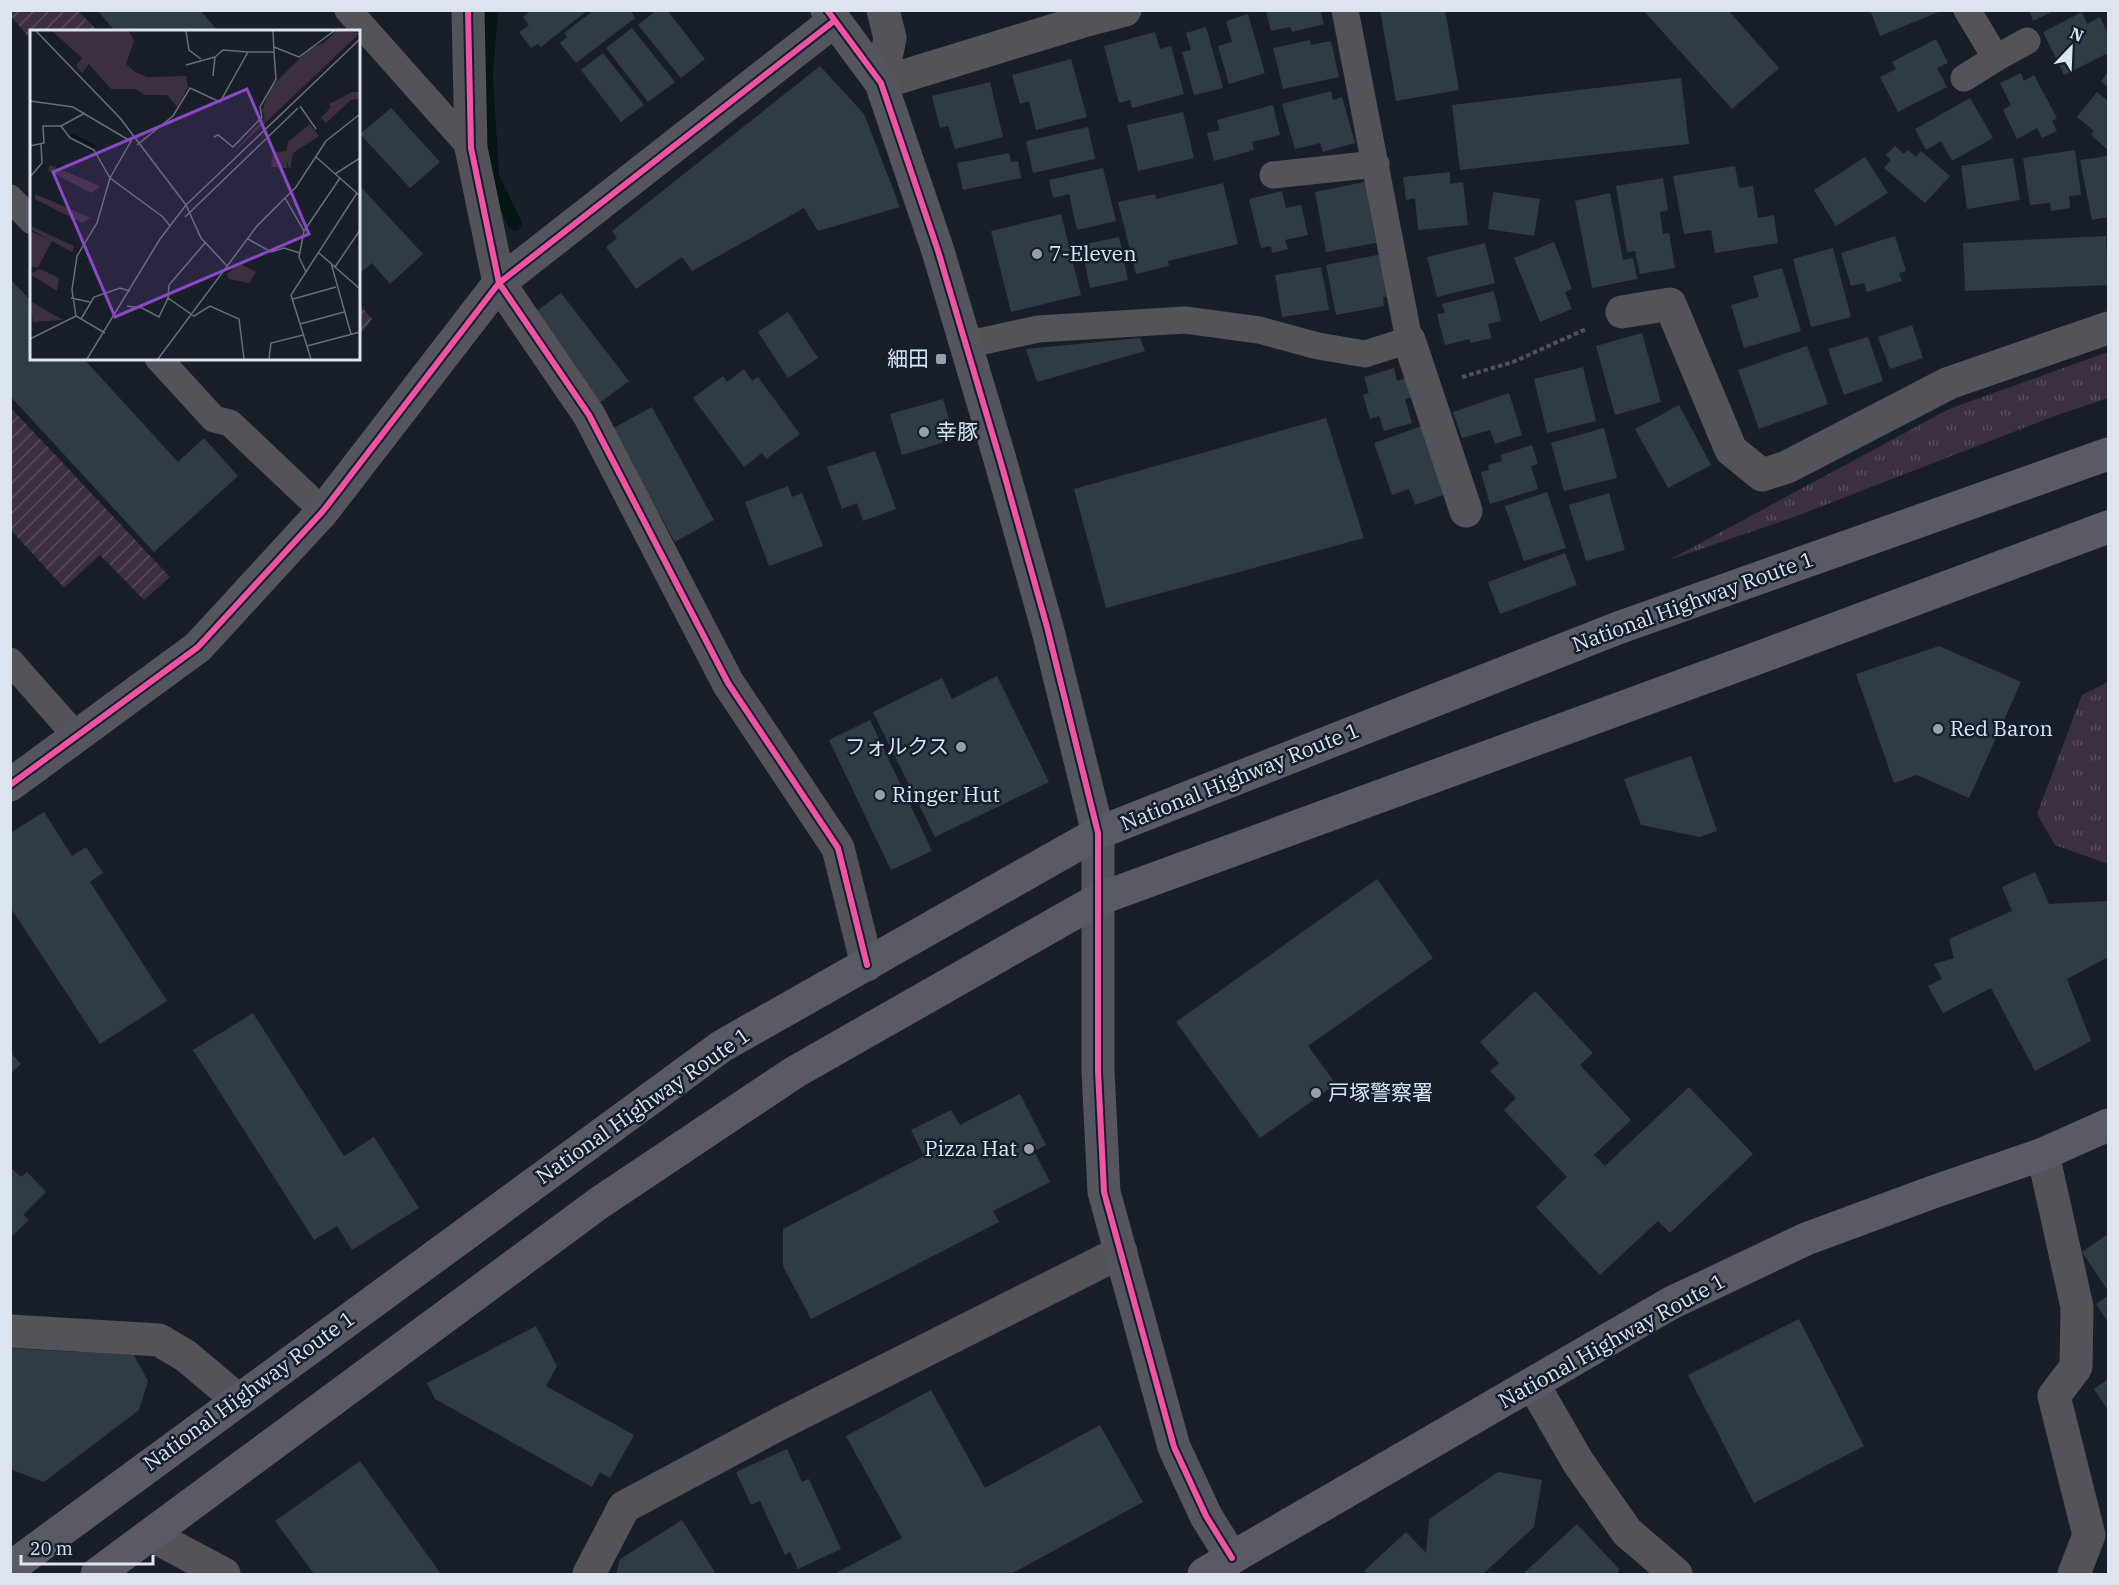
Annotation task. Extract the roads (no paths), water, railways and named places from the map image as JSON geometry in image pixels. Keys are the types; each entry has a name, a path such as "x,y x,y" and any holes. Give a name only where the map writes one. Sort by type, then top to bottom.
{"highway":[{"name":"National Highway Route 1","path":"10,1568 722,1046 1098,833 1618,628 2109,454"},
{"path":"98,1575 599,1203 795,1072 1099,899 2109,527"},
{"name":"National Highway Route 1","path":"1204,1575 1671,1304 1806,1239 2043,1154 2109,1125"}],"street":[{"path":"468,10 471,148 499,283 589,415 728,682 838,848 867,965"},
{"path":"881,83 890,38 884,10"},
{"path":"881,83 1085,15 1125,10"},
{"path":"10,785 198,647 323,511 499,283 830,16 881,83 938,250 1047,627 1098,833 1098,1071 1104,1192 1174,1448 1206,1516 1232,1558"},
{"path":"1622,312 1670,304 1731,450 1762,475 1787,467 1949,383 2109,328"},
{"path":"1409,340 1466,511"},
{"path":"2043,1154 2078,1306 2076,1367 2054,1396 2099,1533 2074,1575"},
{"path":"588,1575 624,1506 779,1424 1121,1252"},
{"path":"10,1331 159,1340 186,1356 238,1400"},
{"path":"1533,1384 1578,1462 1627,1532 1676,1575"},
{"path":"151,1535 224,1575"}],"lane":[{"path":"348,10 471,148"},
{"path":"965,345 1038,329 1185,320 1259,330 1318,346 1365,354 1409,340 1345,10"},
{"path":"1967,10 1996,58"},
{"path":"1964,78 2027,41"},
{"path":"1273,175 1376,164"},
{"path":"10,198 30,219"},
{"path":"160,360 214,420 230,423 323,511"},
{"path":"10,661 77,737"}],"waterway":[{"path":"491,10 486,76 492,176 515,224"}],"place":[{"name":"7-Eleven","path":"1037,254"},
{"name":"細田","path":"941,359"},
{"name":"幸豚","path":"924,432"},
{"name":"Red Baron","path":"1938,729"},
{"name":"フォルクス","path":"961,747"},
{"name":"Ringer Hut","path":"880,795"},
{"name":"戸塚警察署","path":"1316,1093"},
{"name":"Pizza Hat","path":"1029,1149"}]}
